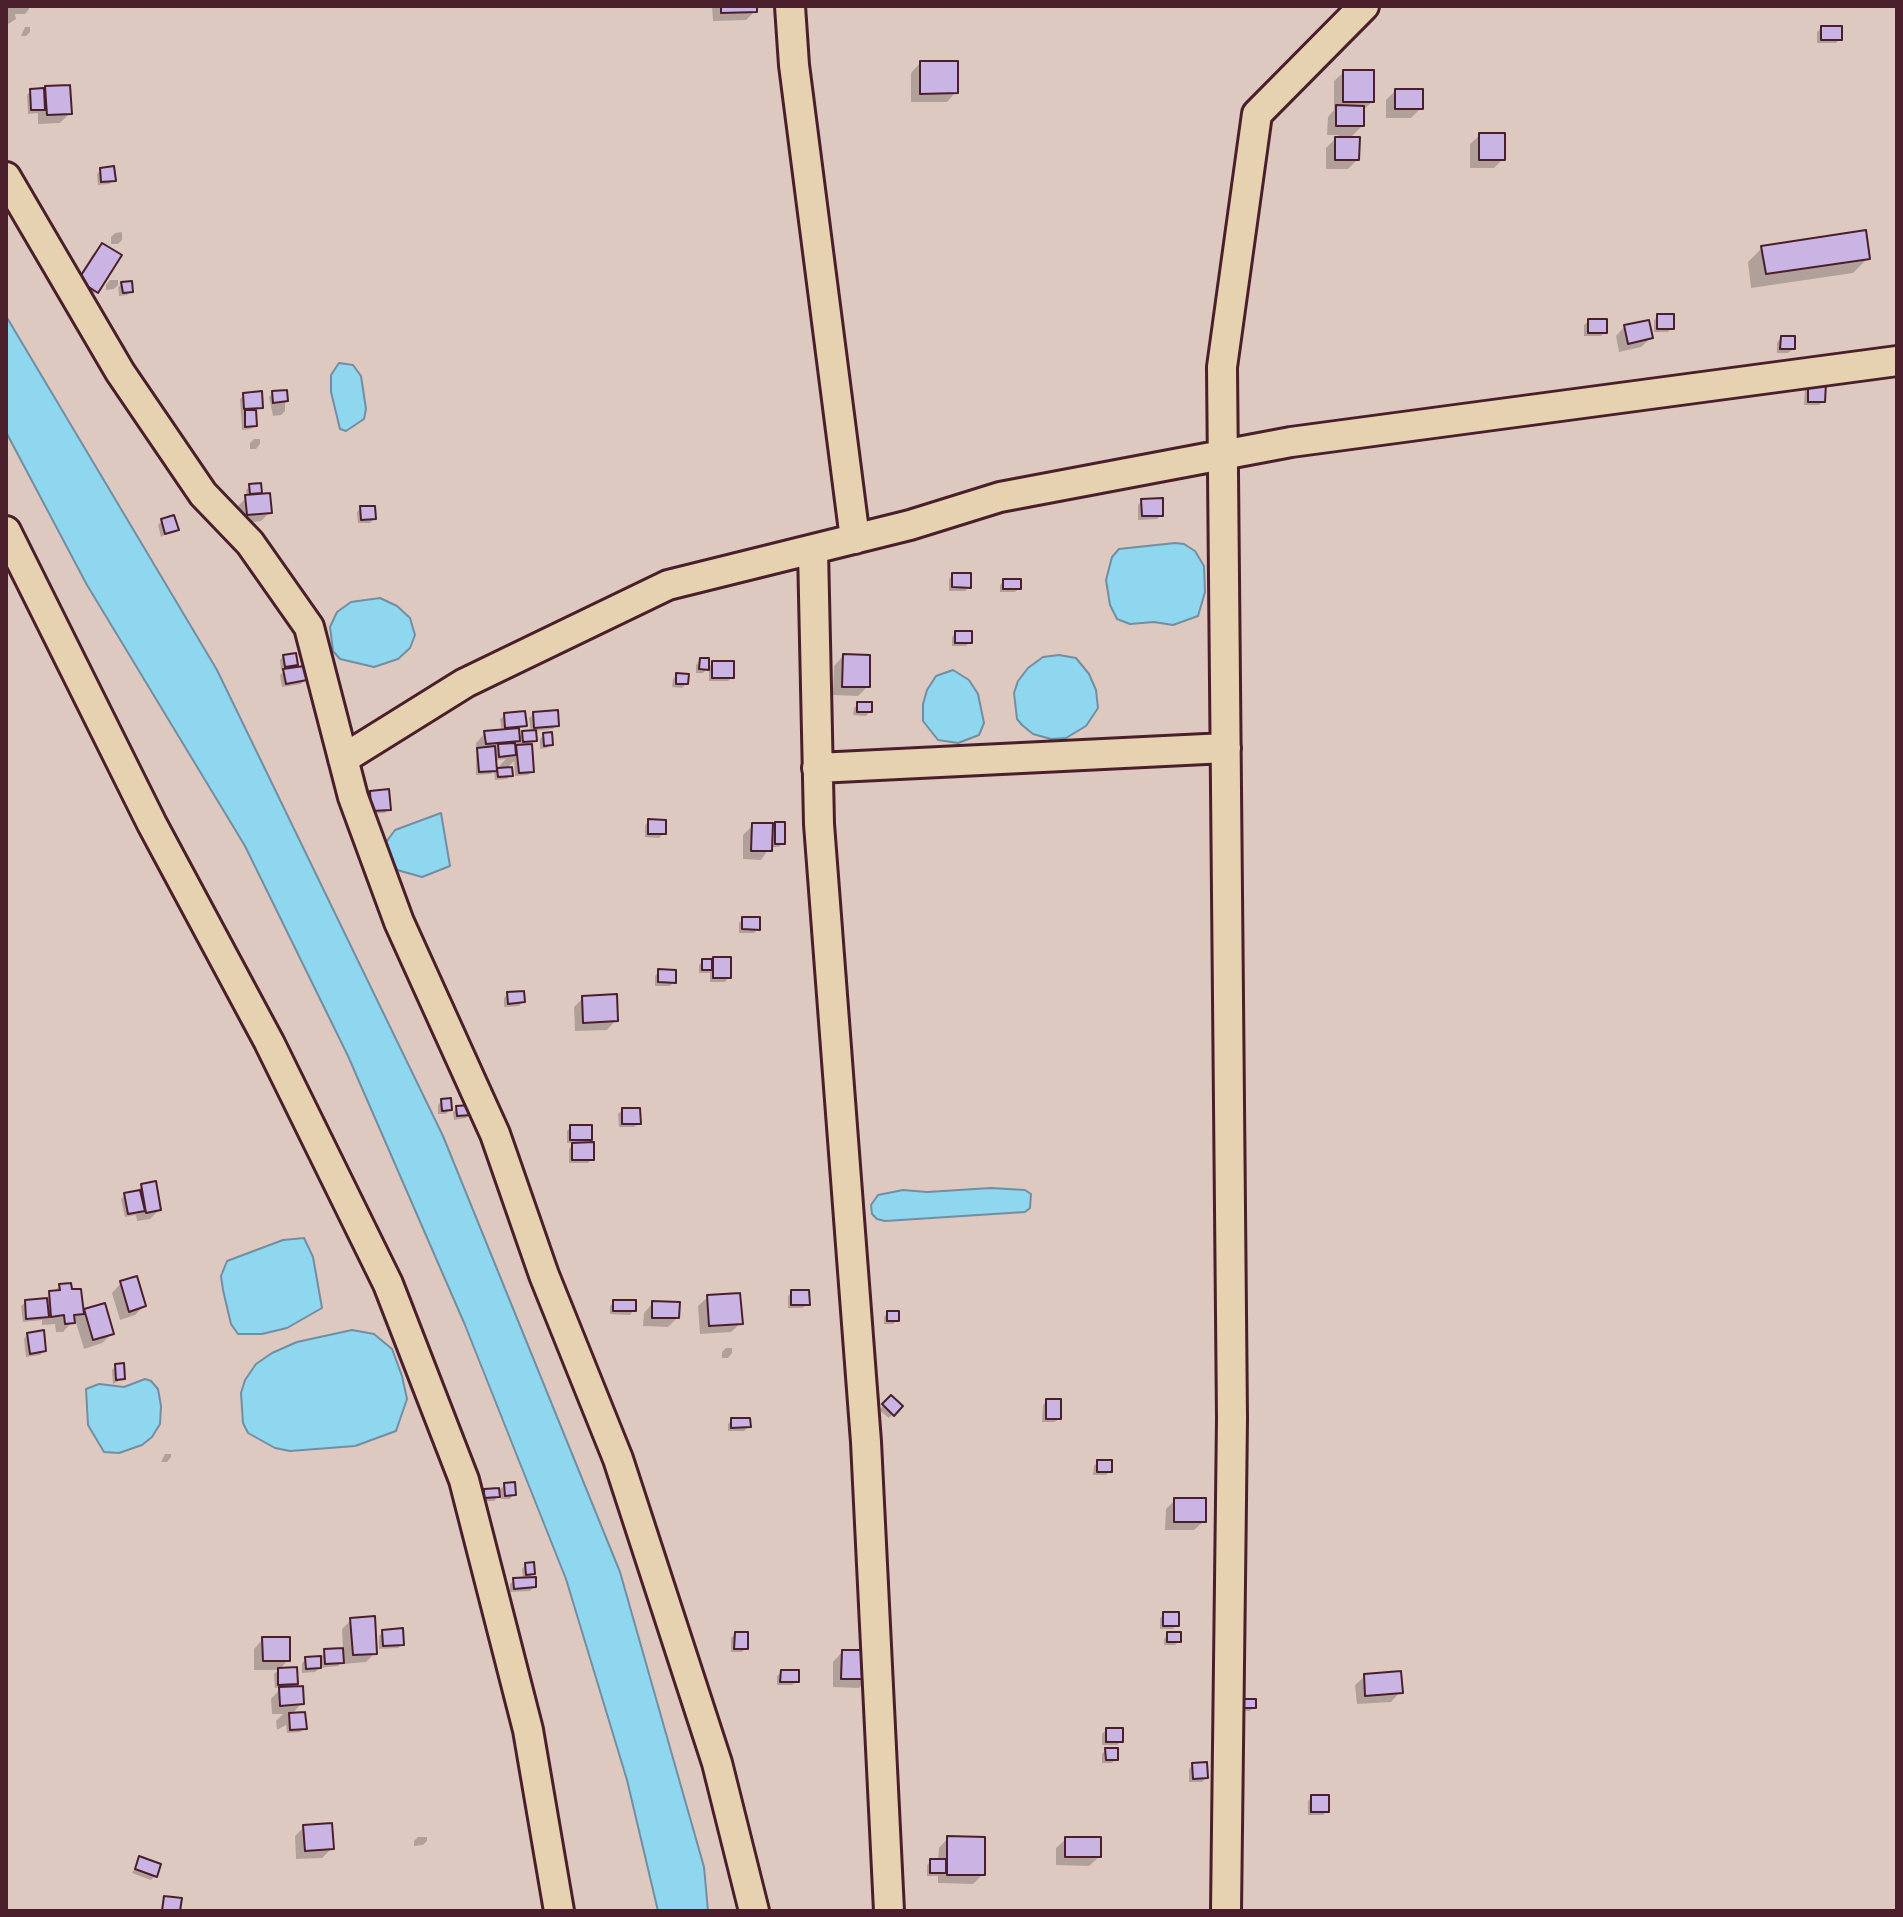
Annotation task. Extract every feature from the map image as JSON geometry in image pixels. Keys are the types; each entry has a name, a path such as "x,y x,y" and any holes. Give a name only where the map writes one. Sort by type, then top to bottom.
{"street":[{"path":"790,6 794,65 855,539"},
{"path":"1226,1911 1232,1418 1222,367 1257,114 1364,6"},
{"path":"6,177 120,372 203,494 250,543 309,627 353,797 399,922 495,1134 544,1275 618,1459 717,1763 754,1911"},
{"path":"343,759 465,683 668,585 855,539 1000,497 1291,442 1897,361"},
{"path":"6,531 17,578 269,1042 388,1284 464,1480 528,1730 559,1911"},
{"path":"813,550 819,824 867,1458 889,1911"},
{"path":"817,768 1226,748"}],"water":[{"path":"6,316 217,670 443,1136 620,1572 704,1867 708,1911 658,1911 627,1780 566,1579 465,1325 348,1056 245,846 87,585 6,432"},
{"path":"339,363 353,365 361,376 366,409 364,419 346,431 340,429 331,392 331,375"},
{"path":"1184,544 1195,551 1204,566 1205,592 1198,616 1173,625 1154,622 1130,624 1117,619 1110,605 1106,580 1112,557 1119,549"},
{"path":"380,598 397,606 410,618 415,635 410,648 398,659 374,667 340,659 333,651 330,627 337,612 351,602"},
{"path":"1059,655 1076,658 1089,674 1096,690 1098,708 1086,726 1066,738 1051,739 1033,734 1017,719 1014,693 1028,668 1043,657"},
{"path":"953,670 969,680 978,694 984,723 979,735 958,743 938,740 923,721 927,690 936,676"},
{"path":"441,813 450,866 422,877 397,870 384,845 395,830"},
{"path":"991,1188 1025,1190 1031,1194 1030,1208 1025,1212 885,1221 872,1214 871,1205 878,1195 903,1190 927,1192"},
{"path":"304,1238 313,1257 322,1308 287,1328 262,1334 238,1334 231,1324 223,1290 221,1276 227,1261 283,1240"},
{"path":"352,1330 374,1334 392,1349 407,1399 396,1431 355,1446 290,1451 275,1448 248,1433 243,1423 241,1393 245,1380 256,1364 297,1342"},
{"path":"145,1379 158,1389 160,1424 142,1445 119,1453 104,1452 88,1425 86,1389 99,1384 124,1387"}],"building":[{"path":"721,6 757,6 757,12 721,13"},
{"path":"1821,26 1842,26 1842,40 1821,40"},
{"path":"920,61 958,61 958,93 920,94"},
{"path":"1343,70 1374,70 1374,102 1343,102"},
{"path":"70,85 72,114 47,115 45,86"},
{"path":"44,88 45,110 31,110 30,89"},
{"path":"1395,89 1423,89 1423,109 1395,109"},
{"path":"1336,105 1364,106 1364,126 1336,126"},
{"path":"1479,133 1505,133 1505,160 1479,160"},
{"path":"1335,137 1360,137 1359,160 1335,160"},
{"path":"114,166 116,181 101,182 100,168"},
{"path":"1866,230 1870,259 1766,274 1761,246"},
{"path":"102,243 122,255 98,293 78,280"},
{"path":"132,281 133,292 123,293 121,282"},
{"path":"1657,314 1674,314 1674,329 1657,329"},
{"path":"1588,319 1607,319 1607,333 1588,333"},
{"path":"1649,320 1653,338 1628,344 1624,325"},
{"path":"1781,336 1795,336 1795,349 1780,349"},
{"path":"1808,382 1826,383 1825,402 1808,402"},
{"path":"287,390 288,401 273,403 272,391"},
{"path":"262,391 263,408 244,409 243,393"},
{"path":"245,410 256,410 257,426 245,427"},
{"path":"261,483 262,493 250,494 249,484"},
{"path":"270,493 272,513 247,515 245,495"},
{"path":"1163,498 1163,516 1142,516 1141,499"},
{"path":"360,506 375,506 376,519 361,520"},
{"path":"174,515 179,530 165,534 161,519"},
{"path":"952,573 971,573 971,588 952,587"},
{"path":"1003,579 1021,579 1021,589 1003,589"},
{"path":"955,631 972,631 972,643 955,643"},
{"path":"296,653 298,665 285,667 283,655"},
{"path":"843,654 870,655 870,687 842,687"},
{"path":"700,658 709,658 709,670 699,669"},
{"path":"712,661 734,661 734,678 712,678"},
{"path":"304,666 307,680 286,684 283,669"},
{"path":"676,673 689,674 688,684 676,684"},
{"path":"857,702 872,702 872,712 857,712"},
{"path":"558,710 559,726 534,728 533,712"},
{"path":"525,711 527,726 505,728 504,713"},
{"path":"519,728 520,741 486,744 484,731"},
{"path":"536,730 537,741 523,742 522,731"},
{"path":"552,732 553,745 544,746 543,733"},
{"path":"515,743 516,755 499,757 498,744"},
{"path":"532,744 534,772 519,773 516,745"},
{"path":"495,746 497,771 479,772 477,748"},
{"path":"512,767 513,776 498,777 497,768"},
{"path":"389,789 391,810 371,811 370,791"},
{"path":"648,819 666,820 666,834 648,834"},
{"path":"775,822 785,822 785,844 775,844"},
{"path":"752,823 773,823 772,851 751,851"},
{"path":"742,917 760,917 760,930 742,929"},
{"path":"713,957 731,957 731,978 713,978"},
{"path":"702,959 712,959 712,970 702,970"},
{"path":"658,969 676,970 676,983 658,982"},
{"path":"524,991 525,1002 508,1004 507,992"},
{"path":"617,994 618,1021 583,1023 582,996"},
{"path":"451,1098 452,1110 442,1111 441,1099"},
{"path":"471,1105 472,1115 457,1116 456,1106"},
{"path":"622,1108 640,1108 641,1124 622,1124"},
{"path":"570,1125 592,1125 592,1140 570,1140"},
{"path":"594,1142 594,1160 572,1160 572,1143"},
{"path":"156,1181 161,1210 146,1213 141,1184"},
{"path":"140,1190 145,1211 128,1214 124,1193"},
{"path":"137,1276 146,1306 129,1312 120,1281"},
{"path":"71,1283 72,1289 81,1289 84,1314 74,1315 75,1323 65,1324 64,1315 51,1317 49,1291 60,1290 59,1284"},
{"path":"791,1290 809,1290 810,1305 791,1305"},
{"path":"740,1293 743,1324 709,1326 707,1295"},
{"path":"47,1298 49,1317 26,1319 25,1300"},
{"path":"613,1300 636,1300 636,1311 613,1311"},
{"path":"652,1301 680,1302 679,1318 652,1318"},
{"path":"105,1303 114,1334 93,1340 84,1309"},
{"path":"887,1311 899,1311 899,1321 887,1321"},
{"path":"44,1330 46,1351 30,1354 27,1333"},
{"path":"124,1363 125,1379 116,1380 115,1364"},
{"path":"891,1395 903,1406 894,1416 882,1404"},
{"path":"1046,1399 1061,1399 1061,1419 1046,1419"},
{"path":"731,1418 750,1418 751,1427 731,1428"},
{"path":"1097,1460 1112,1460 1112,1472 1097,1472"},
{"path":"515,1482 516,1495 505,1496 504,1483"},
{"path":"499,1488 500,1497 484,1498 484,1489"},
{"path":"1174,1498 1206,1498 1206,1522 1174,1522"},
{"path":"534,1562 535,1574 526,1575 525,1563"},
{"path":"536,1577 536,1587 514,1589 513,1578"},
{"path":"1163,1612 1179,1612 1179,1626 1163,1626"},
{"path":"375,1616 377,1654 353,1655 350,1618"},
{"path":"403,1628 404,1645 383,1646 382,1630"},
{"path":"735,1632 748,1632 748,1649 734,1649"},
{"path":"1167,1632 1181,1632 1181,1642 1167,1642"},
{"path":"262,1637 290,1637 290,1661 263,1661"},
{"path":"343,1648 344,1663 325,1664 324,1649"},
{"path":"842,1650 871,1650 870,1679 841,1679"},
{"path":"321,1656 321,1668 306,1669 305,1657"},
{"path":"297,1667 298,1684 278,1685 278,1668"},
{"path":"781,1670 799,1670 799,1682 780,1682"},
{"path":"1401,1671 1403,1693 1365,1696 1364,1674"},
{"path":"303,1686 304,1704 280,1706 279,1687"},
{"path":"1244,1699 1256,1699 1256,1708 1243,1708"},
{"path":"305,1712 307,1729 290,1730 289,1713"},
{"path":"1106,1728 1123,1728 1123,1742 1106,1742"},
{"path":"1105,1748 1118,1748 1118,1760 1106,1760"},
{"path":"1207,1762 1208,1778 1193,1779 1192,1763"},
{"path":"1311,1795 1329,1795 1329,1812 1311,1812"},
{"path":"332,1823 334,1849 305,1851 303,1825"},
{"path":"947,1836 985,1837 985,1875 947,1875"},
{"path":"1065,1837 1101,1837 1101,1857 1065,1857"},
{"path":"139,1856 161,1864 157,1877 135,1869"},
{"path":"930,1859 946,1859 946,1873 930,1873"},
{"path":"164,1896 182,1898 180,1911 162,1911"}]}
